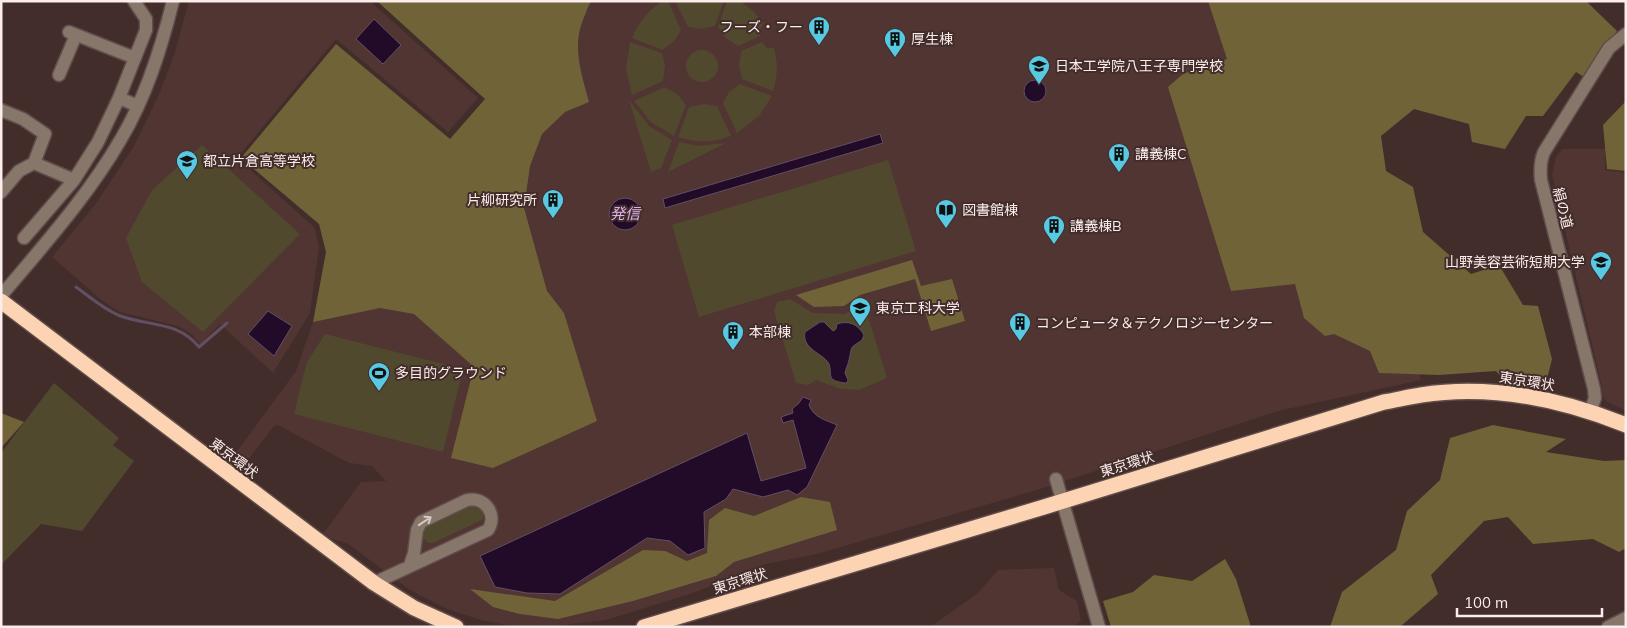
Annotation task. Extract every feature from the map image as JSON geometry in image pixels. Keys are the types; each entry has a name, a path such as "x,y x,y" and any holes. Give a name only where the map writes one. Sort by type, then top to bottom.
{"highway":[{"name":"東京環状","path":"1,301 374,583 414,608 456,627"},
{"name":"東京環状","path":"644,627 1062,502 1384,402 1422,394 1512,393 1545,399 1626,425"}],"street":[{"path":"24,238 74,180 98,142 146,30 146,19 134,1"},
{"path":"1,296 86,193 122,138 138,106 165,34 173,1"},
{"path":"59,75 73,33 135,58"},
{"name":"絹の道","path":"1590,412 1594,398 1594,389 1548,208 1540,171 1541,159 1609,48 1626,34"},
{"path":"118,98 138,106"},
{"path":"1,110 23,119 45,134 34,163 19,171 1,192"},
{"path":"34,163 74,180"},
{"path":"1056,479 1099,627"},
{"path":"374,583 488,530 492,516 486,505 474,498 421,522 417,530 414,553 410,565"},
{"path":"1608,627 1626,618"}],"shaded area":[{"name":"都立片倉高等学校","path":"189,1 370,1 478,98 448,132 336,39 237,158 315,228 319,247 310,313 273,373 220,324 200,344 191,334 178,326 120,312 104,302 52,257 97,202 134,146 160,92 174,55"},
{"path":"377,1 592,1 581,26 578,48 589,102 565,112 542,134 530,166 524,208 547,291 564,313 597,421 493,468 451,458 474,367 414,314 380,308 313,322 326,252 319,224 241,158 336,44 450,139 485,99"},
{"name":"東京工科大学","path":"539,1 1381,1 1353,29 1394,273 1421,380 1278,411 1047,487 817,554 766,564 693,593 606,620 547,627 510,626 481,620 447,609 410,590 347,543 332,539 324,533 361,482 386,481 372,466 349,463 278,425 274,426 241,469 230,461 296,371 327,282 479,179"},
{"path":"663,1 668,1 681,30 675,40 663,50 632,38 644,17"},
{"path":"675,1 724,1 715,26 702,29 688,27"},
{"path":"727,1 740,1 752,10 764,23 759,30 760,36 738,46 726,38 718,27"},
{"path":"1208,1 1586,1 1617,31 1584,77 1576,72 1543,116 1526,116 1505,149 1472,142 1469,124 1414,109 1381,136 1386,171 1413,187 1423,232 1471,274 1499,265 1523,305 1538,306 1552,359 1545,387 1505,381 1496,371 1439,375 1379,373 1370,351 1334,334 1325,336 1304,318 1295,284 1231,291 1168,87 1183,74 1227,59"},
{"path":"630,42 662,53 665,65 663,81 632,95 626,69"},
{"path":"762,42 767,48 774,48 777,74 773,91 742,79 739,66 741,51"},
{"path":"702,50 714,54 718,66 714,78 702,82 690,78 686,66 690,54"},
{"path":"740,84 772,96 759,116 737,133 723,103 729,92"},
{"path":"665,87 678,95 686,105 674,136 651,122 634,101"},
{"path":"629,100 649,126 672,140 661,168 651,172"},
{"path":"1626,101 1626,171 1607,169 1603,125"},
{"path":"704,104 717,106 731,136 718,140 704,141 678,137 689,107"},
{"path":"679,142 698,146 726,143 668,172"},
{"path":"202,145 300,234 203,332 142,282 126,238 152,190"},
{"name":"山野美容芸術短期大学","path":"1562,149 1605,149 1605,170 1626,173 1626,411 1607,402 1601,394 1602,387 1552,175 1556,157"},
{"path":"888,160 916,251 699,317 672,225"},
{"path":"912,260 921,286 952,279 965,321 931,331 915,279 860,295 844,306 814,307 796,295"},
{"path":"790,299 813,313 845,314 864,304 887,378 859,390 841,389 816,380 808,385 796,383 774,311 777,302"},
{"name":"多目的グラウンド","path":"325,334 463,369 443,452 294,414 307,362"},
{"path":"54,383 119,438 113,445 134,461 82,531 41,524 1,565 1,453"},
{"path":"1,413 24,422 1,448"},
{"path":"1493,425 1566,439 1546,452 1604,461 1626,460 1626,548 1619,552 1593,539 1533,544 1508,517 1484,521 1431,575 1438,594 1401,626 1330,627 1342,592 1396,550 1407,511 1440,480 1450,438"},
{"path":"801,497 830,502 837,530 734,562 716,576 633,601 558,619 520,614 493,607 470,589 555,601 643,550 665,551 687,561 707,553 709,520 725,508 754,516"},
{"path":"470,506 481,510 484,514 482,520 433,543 428,543 423,538 423,529 427,526"},
{"path":"1225,559 1236,579 1251,627 1111,627 1103,601 1133,592 1154,575 1192,581"},
{"path":"1054,568 1059,590 1077,601 1081,621 1073,627 930,627 977,594 998,570"}],"water":[{"path":"374,19 401,45 383,64 356,39"},
{"path":"1035,80 1043,83 1046,91 1043,99 1035,102 1027,99 1024,91 1027,83"},
{"path":"880,134 883,143 665,208 663,199"},
{"name":"発信","path":"625,198 637,202 641,214 637,226 625,230 613,226 609,214 613,202"},
{"path":"268,311 292,326 274,356 248,334"},
{"path":"820,322 824,322 833,331 836,329 837,324 845,322 852,324 859,328 864,335 862,340 851,349 845,373 848,380 847,383 837,382 832,379 829,363 806,342 805,332"},
{"path":"803,397 811,400 809,405 817,416 837,425 807,487 797,495 788,490 763,497 733,489 726,499 704,512 705,548 688,555 670,541 647,538 560,594 527,593 495,587 480,556 747,433 761,481 806,468 793,420 783,423 781,417 793,413 792,409"}],"waterway":[{"path":"76,287 101,306 118,315 172,328 190,338 199,347 227,323"}],"place":[{"name":"フーズ・フー","path":"819,46"},
{"name":"厚生棟","path":"895,58"},
{"name":"日本工学院八王子専門学校","path":"1039,85"},
{"name":"講義棟C","path":"1119,173"},
{"name":"都立片倉高等学校","path":"187,180"},
{"name":"片柳研究所","path":"553,219"},
{"name":"図書館棟","path":"946,229"},
{"name":"講義棟B","path":"1054,245"},
{"name":"山野美容芸術短期大学","path":"1601,281"},
{"name":"東京工科大学","path":"860,327"},
{"name":"コンピュータ＆テクノロジーセンター","path":"1020,342"},
{"name":"本部棟","path":"733,351"},
{"name":"多目的グラウンド","path":"379,392"}]}
